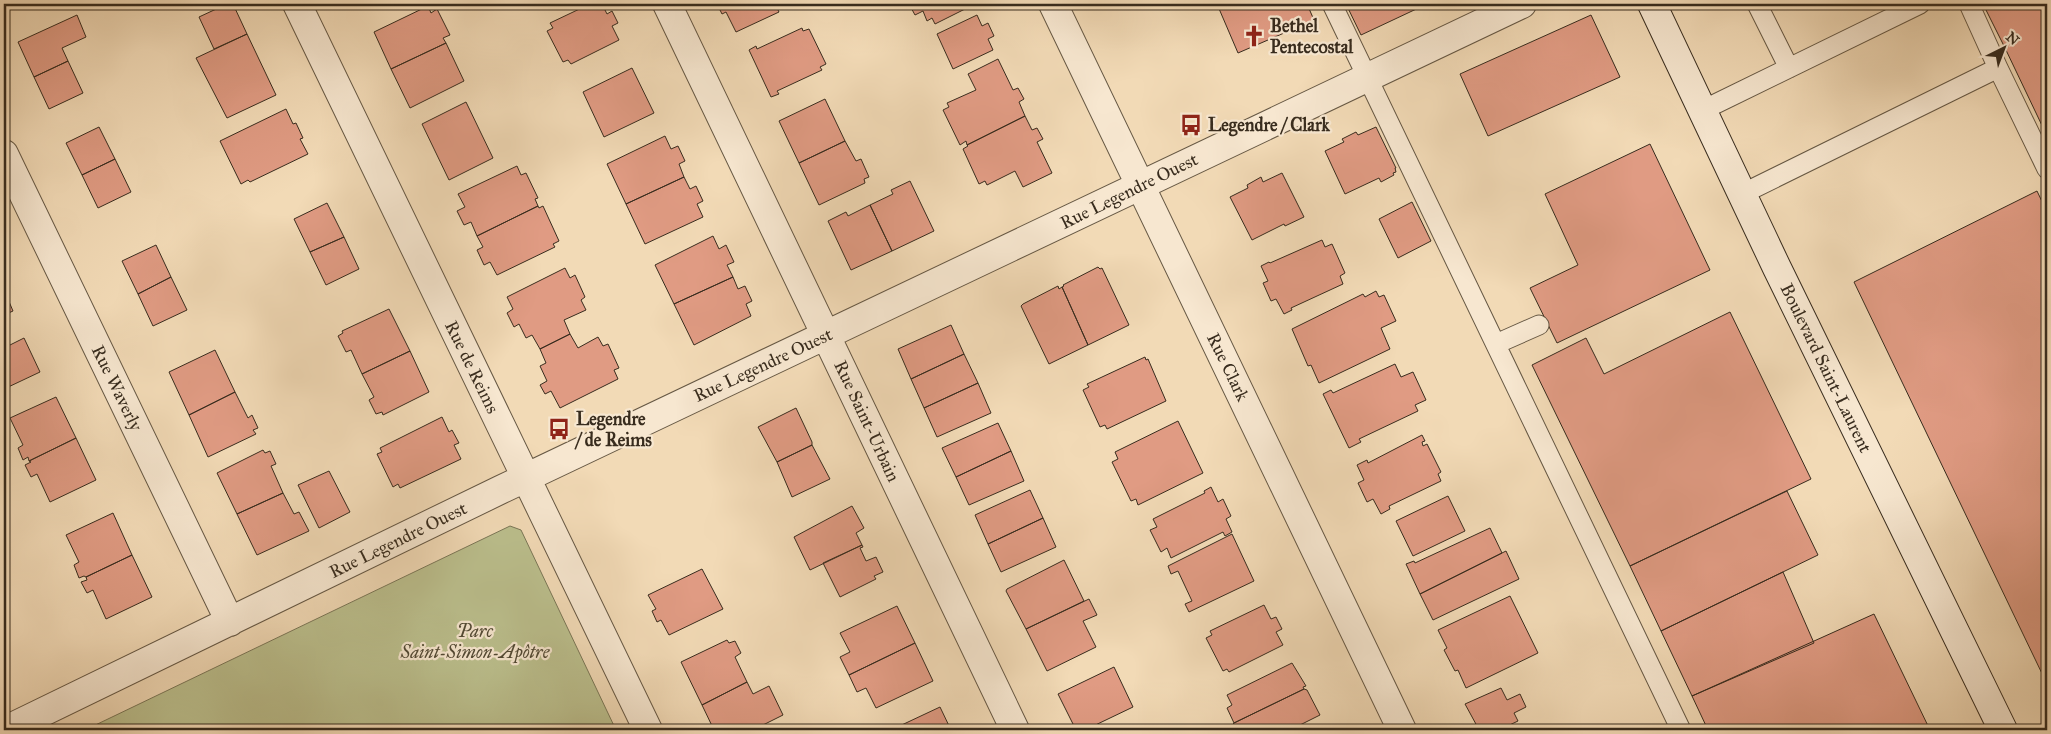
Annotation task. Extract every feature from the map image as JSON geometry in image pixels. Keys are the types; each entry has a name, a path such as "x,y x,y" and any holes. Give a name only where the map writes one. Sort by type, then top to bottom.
{"street":[{"name":"Rue de Reims","path":"297,4 648,730"},
{"name":"Rue Saint-Urbain","path":"667,4 1015,730"},
{"name":"Rue Clark","path":"1053,4 1402,730"},
{"name":"Rue Legendre Ouest","path":"6,730 526,478 1522,4"},
{"name":"Boulevard Saint-Laurent","path":"1652,4 1742,194 2003,730"},
{"name":"Rue Waverly","path":"4,154 230,622"}],"lane":[{"path":"1332,4 1681,730"},
{"path":"1758,4 1788,68"},
{"path":"1703,110 1920,4"},
{"path":"1969,4 2047,169"},
{"path":"1742,194 1998,68"},
{"path":"1496,344 1539,325"}],"green space":[{"name":"Parc Saint-Simon-Apôtre","path":"510,526 521,530 616,730 85,730"}],"building":[{"path":"4,4 20,4 4,12"},
{"path":"227,4 233,4 247,34 214,49 199,17"},
{"path":"590,4 602,4 607,14 612,11 618,23 612,26 619,40 571,64 568,60 563,62 547,31 553,28 550,23"},
{"path":"717,4 775,4 779,12 736,32 726,12 722,14"},
{"path":"909,4 975,4 935,24 932,18 927,21 923,11 915,15"},
{"name":"Bethel Pentecostal","path":"1217,4 1307,4 1314,20 1238,53"},
{"path":"1346,4 1427,4 1361,35"},
{"path":"1983,4 2047,4 2047,136 2005,48"},
{"path":"428,6 431,13 437,9 450,35 443,38 446,43 391,69 374,32"},
{"path":"77,15 86,37 62,48 68,61 34,77 18,42"},
{"path":"977,15 982,26 988,23 994,36 988,39 993,50 953,69 937,34"},
{"path":"1591,15 1620,77 1488,136 1460,74"},
{"path":"802,28 803,31 809,29 826,64 820,67 822,70 777,91 779,94 771,97 749,50 756,46 757,49"},
{"path":"247,34 276,95 227,118 196,58"},
{"path":"446,43 464,81 410,108 391,69"},
{"path":"998,59 1013,90 1018,88 1024,99 1019,102 1025,116 967,145 966,141 960,145 943,110 949,107 947,103 976,90 968,74"},
{"path":"68,61 83,93 49,109 34,77"},
{"path":"632,68 654,113 604,137 583,92"},
{"path":"825,99 845,141 799,163 779,121"},
{"path":"466,102 493,158 449,180 422,124"},
{"path":"286,109 293,124 296,123 303,138 300,139 308,154 250,182 248,180 241,184 220,141"},
{"path":"1025,116 1032,130 1037,128 1043,139 1037,142 1052,173 1023,187 1015,171 987,185 985,181 979,184 963,149 967,145"},
{"path":"99,127 115,159 82,175 66,143"},
{"path":"1376,127 1396,168 1396,172 1381,182 1379,178 1345,194 1325,151 1344,142 1342,139 1356,132 1358,135"},
{"path":"665,136 671,149 678,146 685,161 679,164 684,177 626,204 607,164"},
{"path":"845,141 856,161 861,159 869,177 864,179 865,183 819,205 799,163"},
{"path":"1650,144 1710,270 1557,343 1530,288 1578,265 1545,194"},
{"path":"115,159 131,192 98,208 82,175"},
{"path":"517,166 521,175 526,173 538,198 535,199 538,206 477,236 471,222 464,225 457,211 465,207 458,194"},
{"path":"1282,173 1304,217 1285,226 1284,224 1252,240 1230,197 1248,188 1247,185 1261,177 1263,182"},
{"path":"684,177 690,189 696,186 703,201 697,204 703,217 645,244 626,204"},
{"path":"910,181 934,231 892,251 870,205 893,194 891,190"},
{"path":"2037,191 2047,212 2047,684 1854,282"},
{"path":"1412,202 1431,241 1398,258 1379,219"},
{"path":"327,203 344,237 310,252 294,219"},
{"path":"870,205 892,251 851,270 828,221 846,212 848,216"},
{"path":"538,206 539,208 543,206 559,241 553,244 555,247 497,275 490,262 484,265 477,250 483,247 477,236"},
{"path":"713,236 719,249 726,245 734,262 727,265 733,277 674,304 655,265"},
{"path":"344,237 359,269 326,285 310,252"},
{"path":"1322,240 1325,247 1332,244 1345,273 1340,276 1343,284 1291,308 1292,310 1284,314 1276,299 1271,301 1263,283 1268,281 1261,266"},
{"path":"156,245 171,277 138,294 122,261"},
{"path":"1098,267 1102,268 1129,325 1088,345 1062,287"},
{"path":"565,268 570,278 575,275 585,297 581,300 586,310 564,320 570,334 540,349 532,335 526,338 519,324 514,327 507,313 513,309 507,297"},
{"path":"171,277 187,310 153,326 138,294"},
{"path":"733,277 738,289 745,286 752,301 746,304 751,316 694,345 674,304"},
{"path":"1058,286 1059,289 1062,287 1088,345 1049,364 1021,306"},
{"path":"4,290 13,311 4,315"},
{"path":"1376,291 1379,297 1384,295 1396,321 1381,328 1390,349 1319,383 1311,365 1308,366 1292,329 1363,294 1365,297"},
{"path":"389,309 410,351 362,374 351,350 346,352 338,336 343,333 342,331"},
{"path":"1730,312 1811,479 1630,566 1532,365 1586,338 1604,374"},
{"path":"951,325 964,354 911,379 898,349"},
{"path":"570,334 578,348 598,337 603,346 608,344 619,368 614,370 618,379 560,408 551,391 545,394 540,385 547,381 540,366 546,363 540,349"},
{"path":"24,338 40,372 4,389 4,348"},
{"path":"215,350 235,392 189,415 169,372"},
{"path":"410,351 429,392 383,415 382,412 376,414 369,400 374,397 362,374"},
{"path":"964,354 978,383 924,408 911,379"},
{"path":"1145,357 1146,360 1148,359 1166,401 1107,429 1105,425 1100,427 1083,390 1089,387 1087,384"},
{"path":"1395,364 1401,377 1413,372 1426,400 1415,405 1418,411 1359,439 1361,442 1349,448 1323,394 1331,390 1333,393"},
{"path":"978,383 991,413 937,437 924,408"},
{"path":"235,392 248,418 252,415 258,428 253,430 256,434 208,457 189,415"},
{"path":"56,397 76,438 29,461 28,457 23,460 18,448 23,445 10,418"},
{"path":"796,408 812,445 777,462 758,427"},
{"path":"442,417 449,432 452,430 459,443 454,445 461,459 400,488 398,484 393,487 377,454 382,452 380,448"},
{"path":"1178,421 1203,473 1138,505 1136,499 1131,501 1112,462 1118,459 1115,452"},
{"path":"998,423 1011,451 956,477 942,448"},
{"path":"1422,435 1425,441 1422,442 1423,446 1427,444 1441,472 1438,474 1441,481 1389,506 1390,509 1381,514 1373,499 1367,502 1358,483 1364,480 1357,465 1367,460 1368,463"},
{"path":"76,438 96,480 50,502 37,474 31,477 25,465 31,462 29,461"},
{"path":"812,445 830,479 792,497 777,462"},
{"path":"263,450 265,453 270,451 276,464 271,466 283,493 237,514 217,473"},
{"path":"1011,451 1024,481 969,505 956,477"},
{"path":"329,471 350,512 319,528 298,485"},
{"path":"1211,487 1218,502 1223,499 1231,516 1226,519 1232,532 1225,536 1223,532 1171,558 1167,548 1161,552 1150,530 1157,527 1153,519 1205,493 1204,491"},
{"path":"1030,490 1043,518 988,544 975,515"},
{"path":"1787,491 1818,555 1661,631 1630,566"},
{"path":"283,493 294,514 299,512 309,531 257,555 237,514"},
{"path":"1448,496 1465,531 1413,556 1396,521"},
{"path":"852,506 864,528 856,533 862,545 810,570 794,537"},
{"path":"113,513 132,555 86,577 79,578 74,565 79,562 66,535"},
{"path":"1043,518 1056,547 1001,572 988,544"},
{"path":"1490,528 1502,553 1420,594 1406,564 1414,561 1415,563"},
{"path":"1232,534 1254,581 1189,612 1185,604 1192,601 1178,571 1171,574 1168,566"},
{"path":"862,545 863,547 860,548 866,561 876,557 883,572 874,576 876,579 840,597 823,563"},
{"path":"1506,551 1519,579 1433,620 1420,594"},
{"path":"132,555 152,597 106,619 93,590 87,593 81,582 87,580 86,577"},
{"path":"1064,560 1084,601 1026,629 1006,591 1007,589"},
{"path":"702,569 723,609 669,635 661,620 657,622 652,611 656,609 648,595"},
{"path":"1783,572 1814,643 1692,696 1661,631"},
{"path":"1510,596 1538,653 1466,688 1458,670 1455,671 1444,650 1447,648 1438,630"},
{"path":"1089,599 1097,615 1083,621 1096,647 1047,671 1026,629"},
{"path":"1264,605 1271,619 1276,617 1282,629 1276,632 1283,645 1229,672 1227,669 1223,671 1206,638 1212,635 1210,631"},
{"path":"897,606 915,643 849,675 840,657 850,652 840,633"},
{"path":"1874,614 1930,730 1708,730 1692,696"},
{"path":"727,640 729,643 735,641 741,653 735,657 747,682 702,705 681,662"},
{"path":"915,643 933,681 876,708 866,688 857,692 849,675"},
{"path":"1292,663 1306,686 1303,687 1304,689 1234,723 1227,708 1232,705 1227,695"},
{"path":"1114,667 1133,707 1085,730 1076,730 1058,694"},
{"path":"747,682 753,694 769,686 783,715 753,730 714,730 702,705"},
{"path":"1501,688 1507,700 1520,694 1526,707 1514,713 1518,721 1499,730 1473,730 1472,728 1477,726 1465,704"},
{"path":"1304,689 1307,690 1320,715 1290,730 1236,730 1234,723"},
{"path":"940,707 951,730 891,730"}],"place":[{"name":"Bethel Pentecostal","path":"1254,36"},
{"name":"Legendre / Clark","path":"1191,125"},
{"name":"Legendre / de Reims","path":"559,429"}]}
